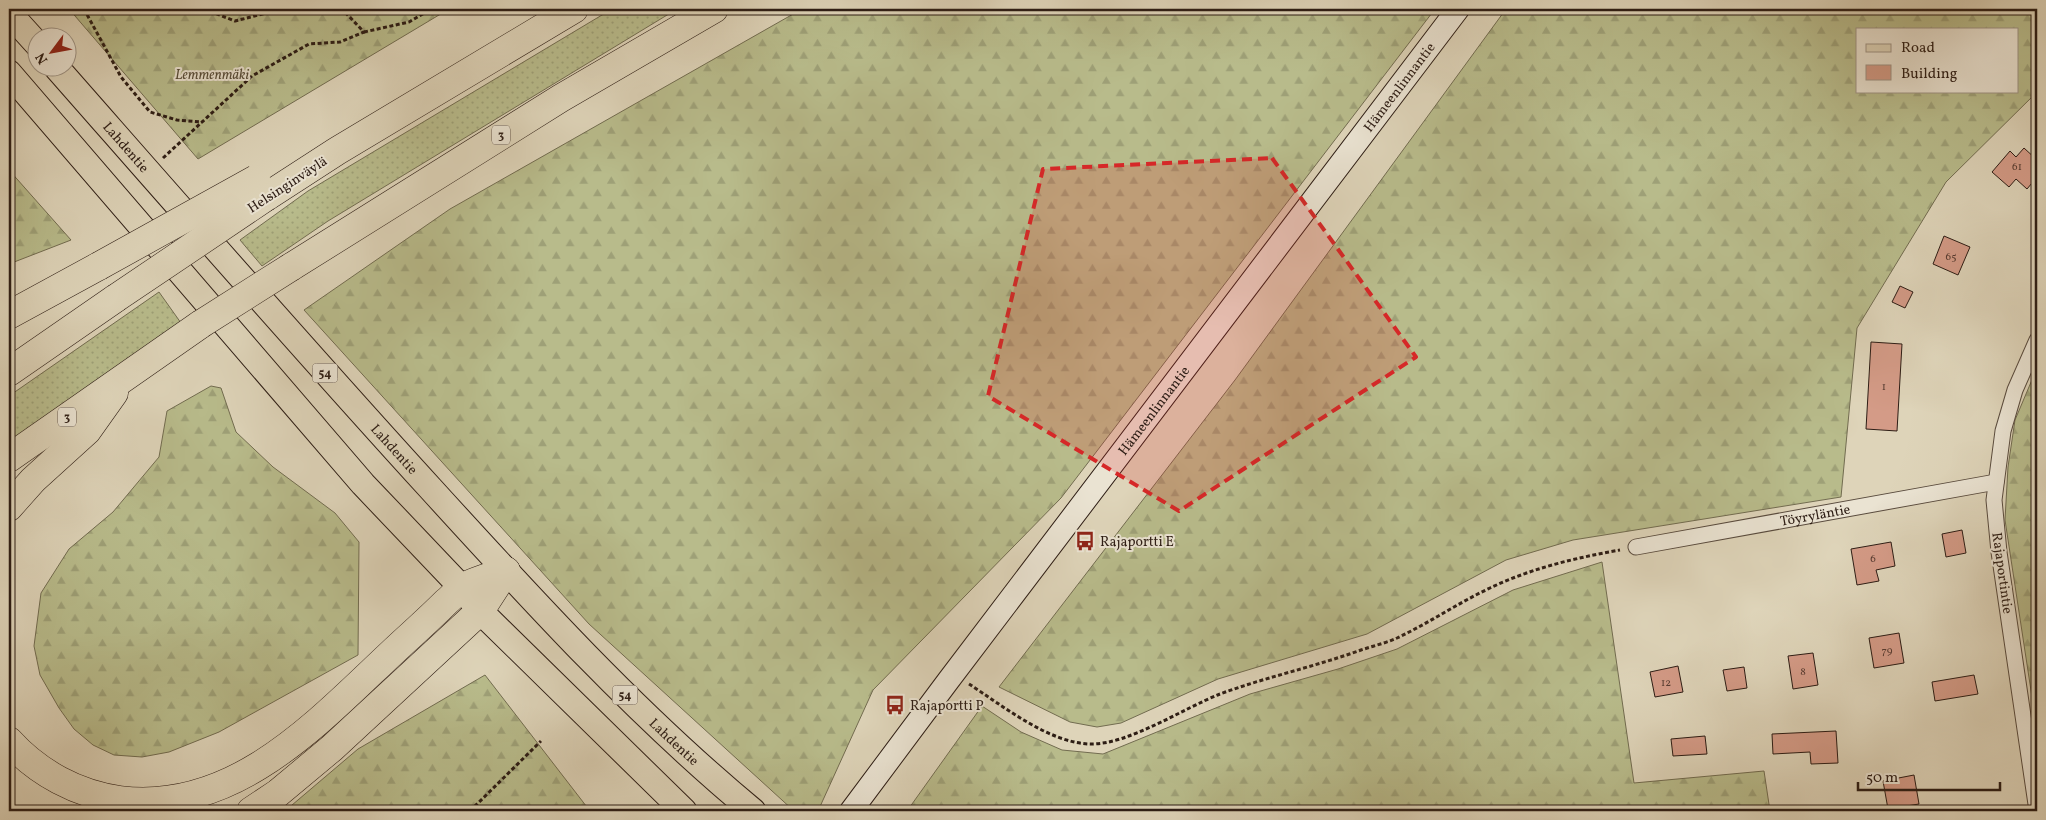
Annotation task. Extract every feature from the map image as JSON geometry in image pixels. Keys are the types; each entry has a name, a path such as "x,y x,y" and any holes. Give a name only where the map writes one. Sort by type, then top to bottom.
{"highway":[{"name":"Helsinginväylä","path":"9,372 116,298 261,188 337,151 574,9"},
{"name":"3","path":"9,458 201,324 553,103 714,9"},
{"path":"9,315 99,266 261,188"},
{"path":"9,507 33,480 87,431 126,376"},
{"path":"9,741 25,759 48,774 81,791 106,798 136,802 164,801 212,789 238,778 268,761 308,731 462,588 506,571"},
{"path":"251,811 278,792 332,748 480,611 506,571"}],"main road":[{"name":"Hämeenlinnantie","path":"851,811 1458,9"},
{"path":"9,13 28,34"},
{"path":"9,73 363,484 462,588 480,611 684,811"},
{"name":"Lahdentie","path":"66,78 302,348 506,571 621,692 753,811"}],"street":[{"name":"Rajaportintie","path":"2037,340 2015,390 2003,431 1994,500 1999,552 2037,811"},
{"name":"Töyryläntie","path":"1636,547 1996,482"}],"path":[{"path":"84,9 121,77 150,112 177,120 202,122"},
{"path":"204,9 235,21 282,9"},
{"path":"342,9 364,32"},
{"path":"148,172 252,76 309,44 340,42 364,32 409,22 431,9"},
{"path":"953,674 1037,727 1062,738 1090,744 1116,740 1219,695 1272,677 1314,666 1396,638 1490,588 1531,570 1574,558 1636,547"},
{"path":"470,811 541,741"}],"highlighted area":[{"path":"1272,158 1416,357 1179,511 988,396 1043,169"}],"green space":[{"name":"Lemmenmäki","path":"69,9 449,9 198,159"},
{"path":"612,9 677,9 328,221 262,266 240,240 308,191"},
{"path":"802,9 1435,9 1061,498 873,690 818,811 794,811 589,624 304,310 450,209"},
{"path":"1506,9 2037,9 2037,92 1946,182 1857,328 1841,497 1573,540 1506,560 1367,634 1218,679 1121,723 1097,727 1070,722 999,687 1235,380"},
{"path":"9,170 71,240 9,264"},
{"path":"159,292 181,323 9,442 9,396"},
{"path":"2037,368 2037,730 2005,520 2008,467 2015,420"},
{"path":"211,386 221,388 236,432 273,467 335,513 359,542 358,655 219,732 169,752 142,757 114,755 93,745 74,729 59,708 40,675 34,646 41,593 69,549 113,512 159,457 167,411"},
{"path":"1602,562 1634,783 1764,771 1770,811 907,811 982,706 1021,732 1062,750 1103,754 1250,694 1338,669 1397,649 1513,590"},
{"path":"485,675 590,811 285,811 358,749"}],"building":[{"path":"2024,148 2037,160 2037,177 2027,189 2016,179 2009,187 1992,172 2010,151 2016,157"},
{"path":"1944,236 1970,247 1958,275 1933,264"},
{"path":"1900,286 1913,292 1905,308 1892,302"},
{"path":"1871,342 1902,344 1897,431 1866,429"},
{"path":"1962,530 1966,553 1946,557 1942,534"},
{"path":"1891,542 1895,566 1876,570 1879,581 1857,585 1851,549"},
{"path":"1899,633 1904,663 1874,668 1869,638"},
{"path":"1813,653 1818,685 1793,689 1788,656"},
{"path":"1678,666 1683,692 1655,697 1650,672"},
{"path":"1744,667 1747,688 1727,691 1723,670"},
{"path":"1974,675 1978,694 1935,701 1932,682"},
{"path":"1836,731 1838,763 1811,764 1810,752 1773,754 1772,734"},
{"path":"1705,736 1707,754 1673,756 1671,739"},
{"path":"1914,775 1919,804 1888,809 1883,781"}],"place":[{"name":"Rajaportti E","path":"1085,541"},
{"name":"Rajaportti P","path":"895,705"}]}
